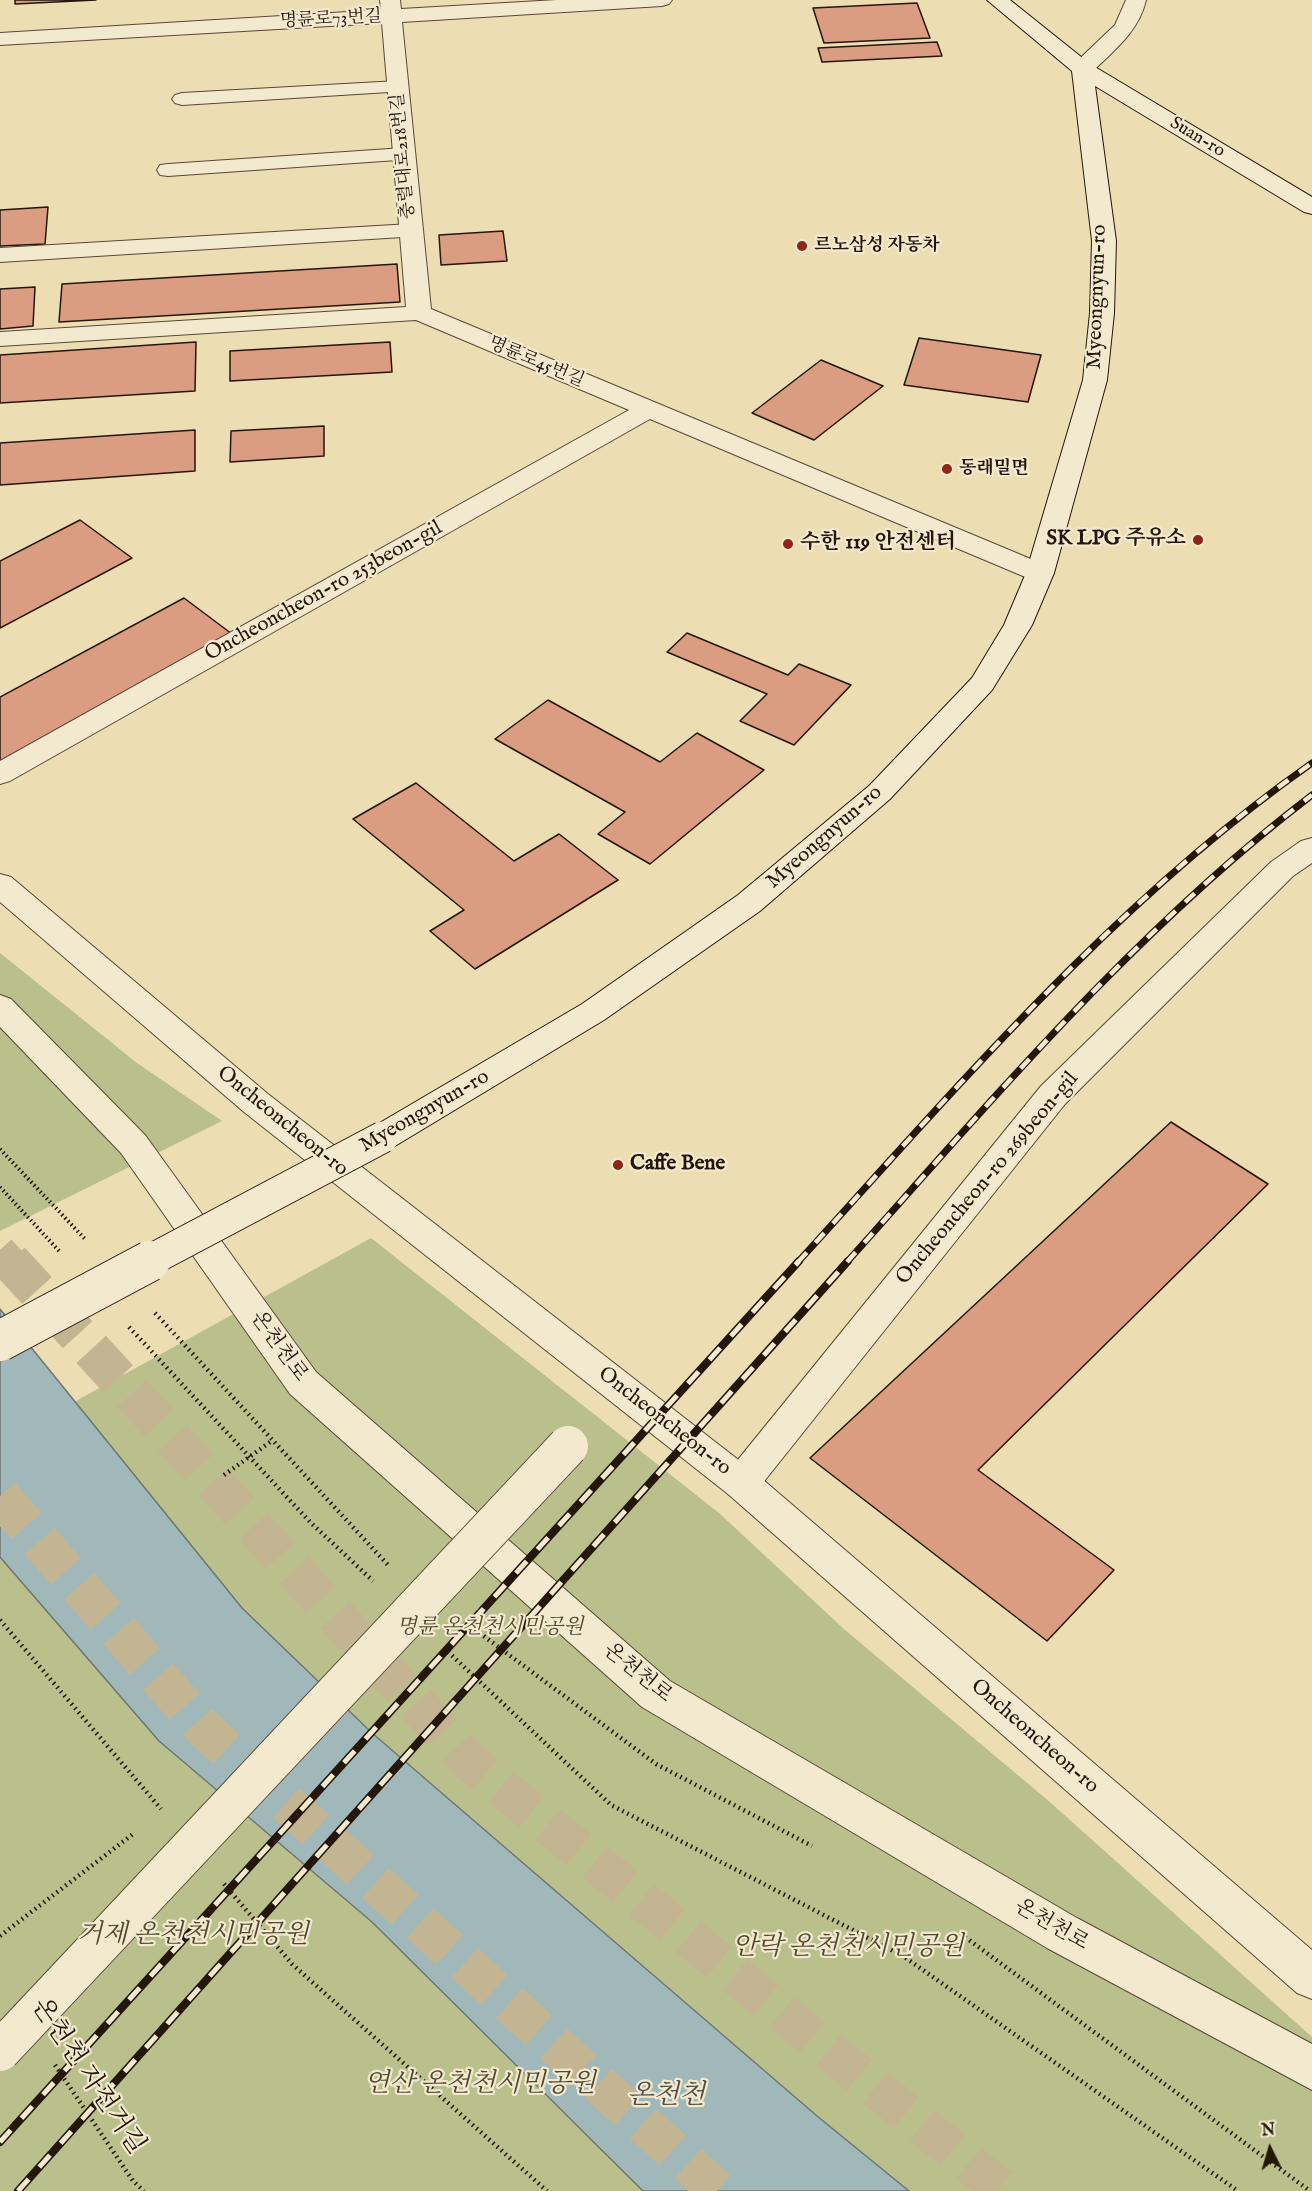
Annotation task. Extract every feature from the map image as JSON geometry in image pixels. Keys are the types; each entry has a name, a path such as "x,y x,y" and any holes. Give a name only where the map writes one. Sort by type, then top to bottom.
{"street":[{"name":"명륜로73번길","path":"0,39 391,8 662,0"},
{"path":"997,0 1082,69 1118,35 1136,7 1136,0"},
{"name":"충렬대로218번길","path":"391,8 419,313"},
{"name":"Suan-ro","path":"1082,69 1312,207"},
{"name":"Myeongnyun-ro","path":"0,1341 383,1137 593,1012 749,903 863,807 982,684 1018,625 1040,573 1095,380 1102,313 1104,242 1082,69"},
{"name":"명륜로45번길","path":"0,339 419,313 1040,573"},
{"name":"Oncheoncheon-ro 253beon-gil","path":"0,774 648,410"},
{"name":"Oncheoncheon-ro 269beon-gil","path":"741,1483 1053,1095 1282,869 1312,848"},
{"name":"Oncheoncheon-ro","path":"0,885 256,1103 741,1483 1312,1978"},
{"name":"온천천로","path":"0,1007 133,1144 303,1383 656,1694 1062,1933 1312,2068"},
{"path":"0,2051 567,1446"}],"lane":[{"path":"182,99 398,87"},
{"path":"168,170 404,154"},
{"path":"0,255 411,231"}],"path":[{"path":"0,1188 65,1258"},
{"path":"122,1319 310,1522 379,1587"},
{"path":"224,1475 273,1440"},
{"path":"0,1620 163,1812 154,1818"},
{"path":"439,1644 611,1805 903,1956 1238,2191"},
{"path":"0,1936 136,1832"},
{"path":"216,1875 292,1964 547,2191"},
{"name":"온천천 자전거길","path":"53,2062 133,2181 144,2191"}],"green space":[{"path":"0,953 137,1063 222,1121 0,1231"},
{"path":"371,1238 719,1513 845,1630 1051,1803 1312,2037 1312,2191 0,2191 0,1443"}],"water":[{"name":"온천천","path":"0,1309 242,1608 372,1733 817,2116 909,2191 643,2191 372,1922 159,1741 0,1557"}],"building":[{"path":"15,0 96,0 15,4"},
{"path":"917,3 930,38 824,43 813,8"},
{"path":"937,42 942,56 822,62 818,48"},
{"path":"48,207 45,244 0,246 0,210"},
{"path":"503,231 507,261 441,265 439,235"},
{"path":"397,264 400,302 59,322 62,284"},
{"path":"35,287 33,326 0,329 0,289"},
{"path":"919,338 1041,355 1028,402 904,385"},
{"path":"196,342 195,391 0,403 0,355"},
{"path":"390,342 392,372 230,381 230,351"},
{"path":"821,360 883,386 814,440 752,413"},
{"path":"324,426 324,456 230,462 231,431"},
{"path":"195,430 195,471 0,485 0,443"},
{"path":"80,520 132,558 0,628 0,561"},
{"path":"184,598 244,643 0,778 0,697"},
{"path":"687,633 788,675 799,664 851,685 794,745 740,721 767,694 667,652"},
{"path":"548,700 660,762 697,733 764,770 650,864 598,834 625,812 495,739"},
{"path":"416,783 514,861 559,834 618,880 475,969 430,931 464,910 353,819"},
{"path":"1171,1122 1268,1184 978,1470 1114,1570 1047,1641 810,1458"}],"tunnel":[{"path":"0,1250 11,1262"},
{"path":"10,1261 470,1762 1004,2191"},
{"path":"0,1496 205,1730 718,2191"}],"railway":[{"path":"798,1262 979,1063 1105,935 1171,874 1240,817 1312,763"},
{"path":"847,1262 1012,1078 1126,959 1247,847 1312,795"},
{"path":"0,2142 799,1261"},
{"path":"18,2191 848,1261"}],"place":[{"name":"르노삼성 자동차","path":"802,246"},
{"name":"동래밀면","path":"947,469"},
{"name":"SK LPG 주유소","path":"1198,540"},
{"name":"수한 119 안전센터","path":"788,544"},
{"name":"Caffe Bene","path":"618,1165"}],"park label":[{"name":"명륜 온천천시민공원","path":"490,1629"},
{"name":"거제 온천천시민공원","path":"193,1937"},
{"name":"안락 온천천시민공원","path":"848,1949"},
{"name":"연산 온천천시민공원","path":"480,2086"}]}
